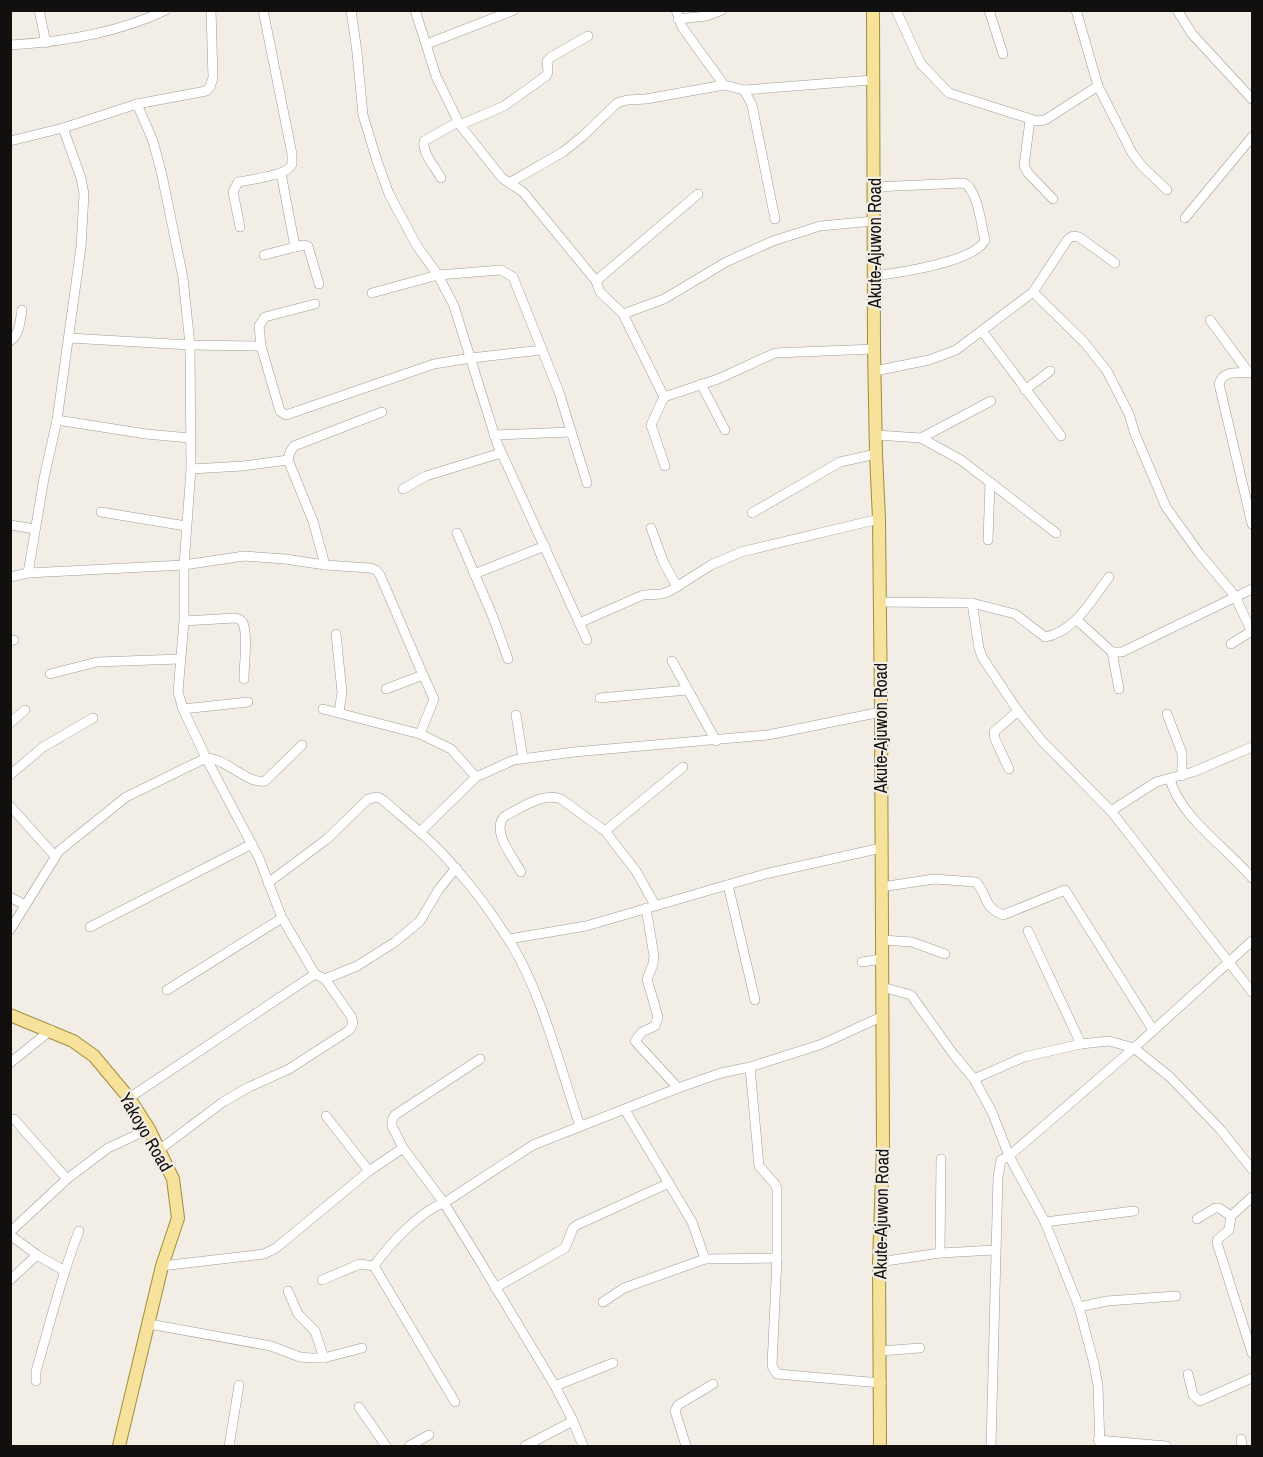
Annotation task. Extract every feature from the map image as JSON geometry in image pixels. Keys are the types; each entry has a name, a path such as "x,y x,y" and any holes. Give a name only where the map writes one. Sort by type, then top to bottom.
{"main road":[{"name":"Akute-Ajuwon Road","path":"873,10 874,371 879,519 881,712 883,1147 879,1262 880,1446"},
{"name":"Yakoyo Road","path":"10,1015 51,1030 73,1041 94,1056 129,1098 149,1129 173,1179 177,1218 162,1266 119,1446"}],"street":[{"path":"39,10 46,43"},
{"path":"10,45 46,43 133,24 166,10"},
{"path":"10,141 63,128 137,104 198,93 210,87 213,78 211,10"},
{"path":"240,227 233,192 238,182 281,173 289,169 292,164 292,154 263,10"},
{"path":"351,10 366,128 390,194 417,246 438,275 454,306 501,453 587,640"},
{"path":"415,10 438,82 459,124 502,178 523,192 596,281 600,292 623,314 664,397"},
{"path":"427,44 514,10"},
{"path":"677,15 706,16 722,10"},
{"path":"896,10 921,64 949,93 1030,120 1045,120 1098,86"},
{"path":"989,10 1003,54"},
{"path":"1076,10 1098,86 1132,153 1167,190"},
{"path":"1177,10 1192,34 1252,99"},
{"path":"677,15 724,85"},
{"path":"441,178 424,149 424,141 504,106 546,76 547,61 551,57 588,36"},
{"path":"509,183 563,152 617,103 627,100 646,99 724,85 744,90 872,80"},
{"path":"744,90 752,105 775,219"},
{"path":"137,104 153,141 162,175 183,278 190,345 191,469 184,564 184,621 178,692 183,709 206,758 260,858 267,883 282,918 315,974 325,980 353,1021 352,1027 288,1069 249,1086 223,1102 159,1150"},
{"path":"1030,120 1024,166 1053,199"},
{"path":"28,573 57,420 81,247 84,194 81,178 63,128"},
{"path":"1185,218 1252,136"},
{"path":"281,173 296,247"},
{"path":"874,187 964,183 969,185 974,195 985,240 969,254 909,272 874,276"},
{"path":"596,281 698,194"},
{"path":"623,314 664,299 726,262 773,241 820,226 874,221"},
{"path":"874,371 929,360 956,350 1034,292 1068,239 1073,236 1079,237 1115,263"},
{"path":"264,255 308,246 319,284"},
{"path":"372,293 438,275 501,270 513,277 559,392 587,483"},
{"path":"1034,292 1084,342 1107,371 1129,414 1135,434 1166,507 1199,553 1235,596 1250,632 1231,644"},
{"path":"315,304 265,317 259,326 261,346 280,411 286,415 434,364 542,350"},
{"path":"10,341 14,340 18,333 22,310"},
{"path":"1210,320 1251,372"},
{"path":"982,331 1061,436"},
{"path":"69,338 190,345 261,346"},
{"path":"664,466 651,425 664,397 776,353 874,349"},
{"path":"1025,390 1050,371"},
{"path":"1251,372 1226,374 1220,379 1219,384 1252,524"},
{"path":"701,384 725,430"},
{"path":"921,438 991,401"},
{"path":"325,565 313,521 288,460 290,452 294,446 382,412"},
{"path":"57,420 146,434 190,438"},
{"path":"494,435 571,432"},
{"path":"876,435 921,438 961,460 1056,533"},
{"path":"403,489 426,476 501,453"},
{"path":"752,513 840,462 876,454"},
{"path":"191,469 243,466 288,460"},
{"path":"988,540 990,482"},
{"path":"101,512 186,526"},
{"path":"579,623 643,595 662,594 711,565 741,552 879,519"},
{"path":"10,525 35,529"},
{"path":"651,528 663,561 677,587"},
{"path":"457,533 493,616 508,659"},
{"path":"474,574 545,546"},
{"path":"10,577 28,573 184,564 244,556 376,570 434,699 420,735"},
{"path":"879,602 972,603 1015,614 1045,637 1051,636 1077,620 1109,577"},
{"path":"1112,652 1122,652 1252,589"},
{"path":"972,603 982,657 1018,711 1042,741 1111,812 1252,992"},
{"path":"184,621 235,618 240,620 244,625 245,636 244,679"},
{"path":"1077,620 1112,652 1119,689"},
{"path":"336,634 342,692 339,713"},
{"path":"50,674 97,662 180,659"},
{"path":"672,661 716,741"},
{"path":"386,689 423,675"},
{"path":"600,698 687,690"},
{"path":"183,709 248,702"},
{"path":"323,709 420,735 451,749 476,777"},
{"path":"10,723 25,710"},
{"path":"1009,769 994,732 1018,711"},
{"path":"420,832 476,777 523,758 768,735 881,712"},
{"path":"1167,714 1182,753 1182,776"},
{"path":"516,715 523,758"},
{"path":"10,775 44,747 93,718"},
{"path":"10,930 55,856 126,797 206,758 217,758 250,778 265,781 302,745"},
{"path":"1111,812 1156,782 1182,776 1252,747"},
{"path":"605,831 683,767"},
{"path":"1170,779 1172,791 1185,809 1252,878"},
{"path":"267,883 327,839 372,796 383,801 420,832 456,868 508,939 522,964 540,1006 580,1126"},
{"path":"521,872 499,826 501,820 548,796 555,796 605,831 636,871 650,907 654,956 647,979 658,1017 655,1026 642,1032 635,1041 678,1088"},
{"path":"10,806 55,856"},
{"path":"90,927 252,844"},
{"path":"508,939 586,926 765,874 881,848"},
{"path":"325,980 357,966 395,942 420,921 439,889 456,868"},
{"path":"881,887 934,879 969,880 976,882 980,887 992,911 1003,915 1065,890 1153,1030"},
{"path":"728,885 755,1000"},
{"path":"10,897 25,905"},
{"path":"167,990 282,918"},
{"path":"1028,931 1081,1044"},
{"path":"882,940 912,942 945,954"},
{"path":"991,1446 995,1250 1001,1160 1009,1156 1134,1047 1252,941"},
{"path":"862,962 882,959"},
{"path":"129,1098 315,974"},
{"path":"882,987 911,995 974,1079 992,1112 1009,1156 1045,1222 1079,1307 1098,1386 1099,1443 1166,1446"},
{"path":"374,1266 382,1255 435,1206 444,1203 532,1145 721,1073 750,1067 822,1044 881,1017"},
{"path":"10,1063 51,1030"},
{"path":"974,1079 1024,1057 1081,1044 1109,1041 1134,1047 1170,1077 1220,1129 1252,1169"},
{"path":"480,1059 395,1115 392,1126 404,1148 444,1203 555,1386 583,1446"},
{"path":"750,1067 759,1166 777,1189 777,1258 772,1366 777,1374 881,1383"},
{"path":"625,1110 692,1222 705,1259"},
{"path":"326,1116 369,1171"},
{"path":"14,1119 67,1179"},
{"path":"63,1270 37,1255 10,1233 67,1179 108,1148 149,1129"},
{"path":"162,1266 264,1254 276,1248 369,1171 404,1148"},
{"path":"940,1253 941,1159"},
{"path":"495,1288 565,1248 573,1228 577,1225 669,1183"},
{"path":"1252,1197 1231,1216 1229,1230 1218,1239 1218,1247 1252,1353"},
{"path":"1197,1219 1215,1208 1231,1216"},
{"path":"1045,1222 1134,1211"},
{"path":"36,1381 36,1371 59,1293 63,1270 79,1231"},
{"path":"879,1262 940,1253 995,1250"},
{"path":"10,1280 37,1255"},
{"path":"603,1302 624,1288 705,1259 777,1258"},
{"path":"322,1280 360,1264 374,1266"},
{"path":"374,1266 455,1402"},
{"path":"288,1291 298,1314 315,1331 324,1358"},
{"path":"1079,1307 1107,1301 1176,1296"},
{"path":"149,1324 271,1346 300,1357 324,1358 362,1348"},
{"path":"880,1351 920,1348"},
{"path":"555,1386 613,1363"},
{"path":"1188,1374 1192,1395 1200,1401 1252,1378"},
{"path":"686,1446 675,1411 678,1406 712,1384"},
{"path":"229,1446 240,1385"},
{"path":"359,1407 387,1446"},
{"path":"525,1446 573,1421"},
{"path":"409,1446 429,1434"}]}
